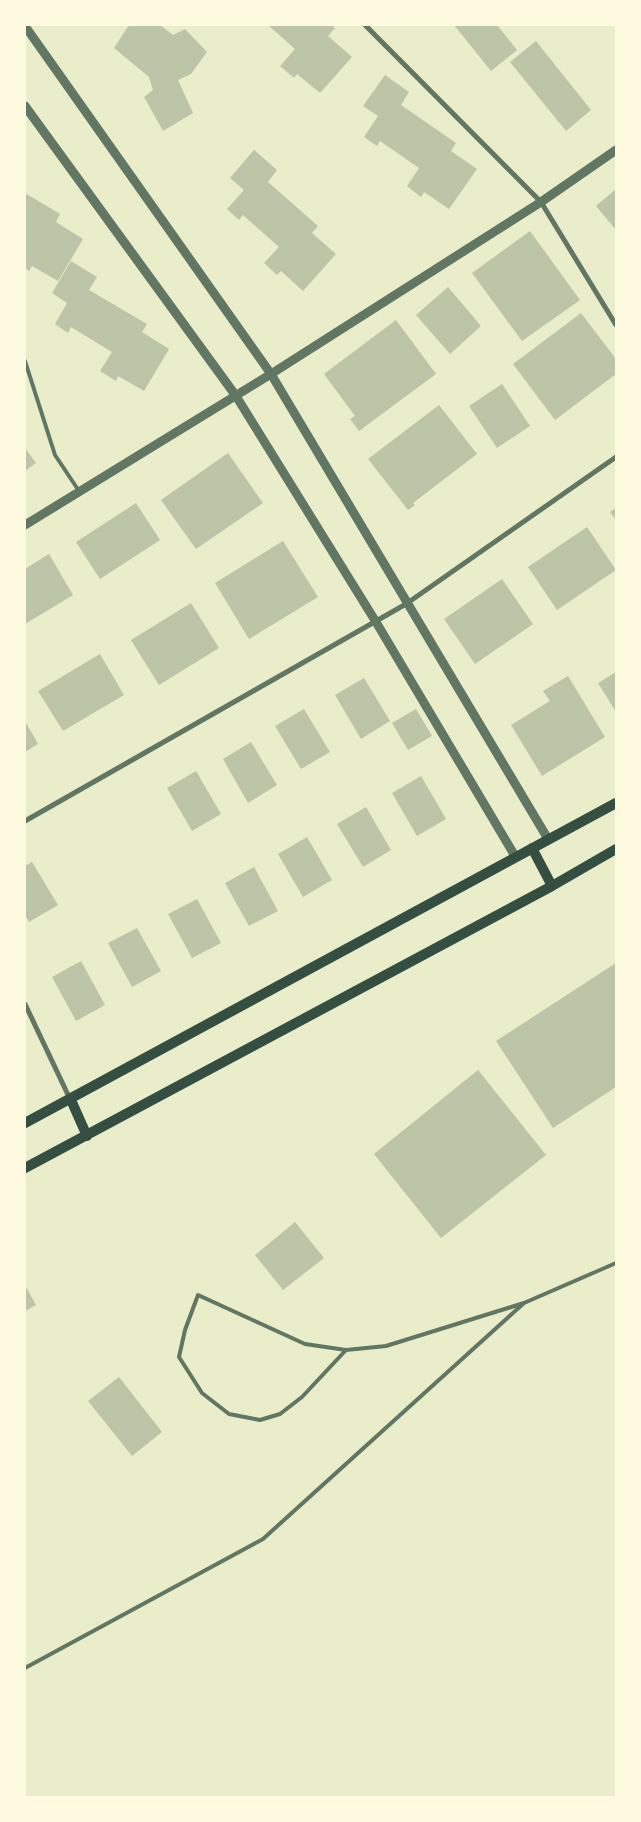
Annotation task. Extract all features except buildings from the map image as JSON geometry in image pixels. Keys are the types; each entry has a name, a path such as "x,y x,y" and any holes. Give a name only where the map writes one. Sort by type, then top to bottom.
{"main road":[{"path":"25,1123 616,803"},
{"path":"532,848 552,886"},
{"path":"25,1168 552,886 616,849"},
{"path":"70,1100 87,1136"}],"street":[{"path":"365,25 541,202 616,325"},
{"path":"25,26 272,374 406,604 548,839"},
{"path":"25,106 236,396 376,622 515,856"},
{"path":"25,525 272,374 541,202 616,150"},
{"path":"25,821 406,604 616,457"},
{"path":"25,1004 70,1100"}],"lane":[{"path":"25,361 55,456 79,491"},
{"path":"346,1350 302,1396 280,1414 260,1420 229,1414 202,1393 179,1357 185,1330 198,1295 305,1344 346,1350 386,1346 524,1303 616,1263"},
{"path":"25,1668 263,1539 524,1303"}]}
